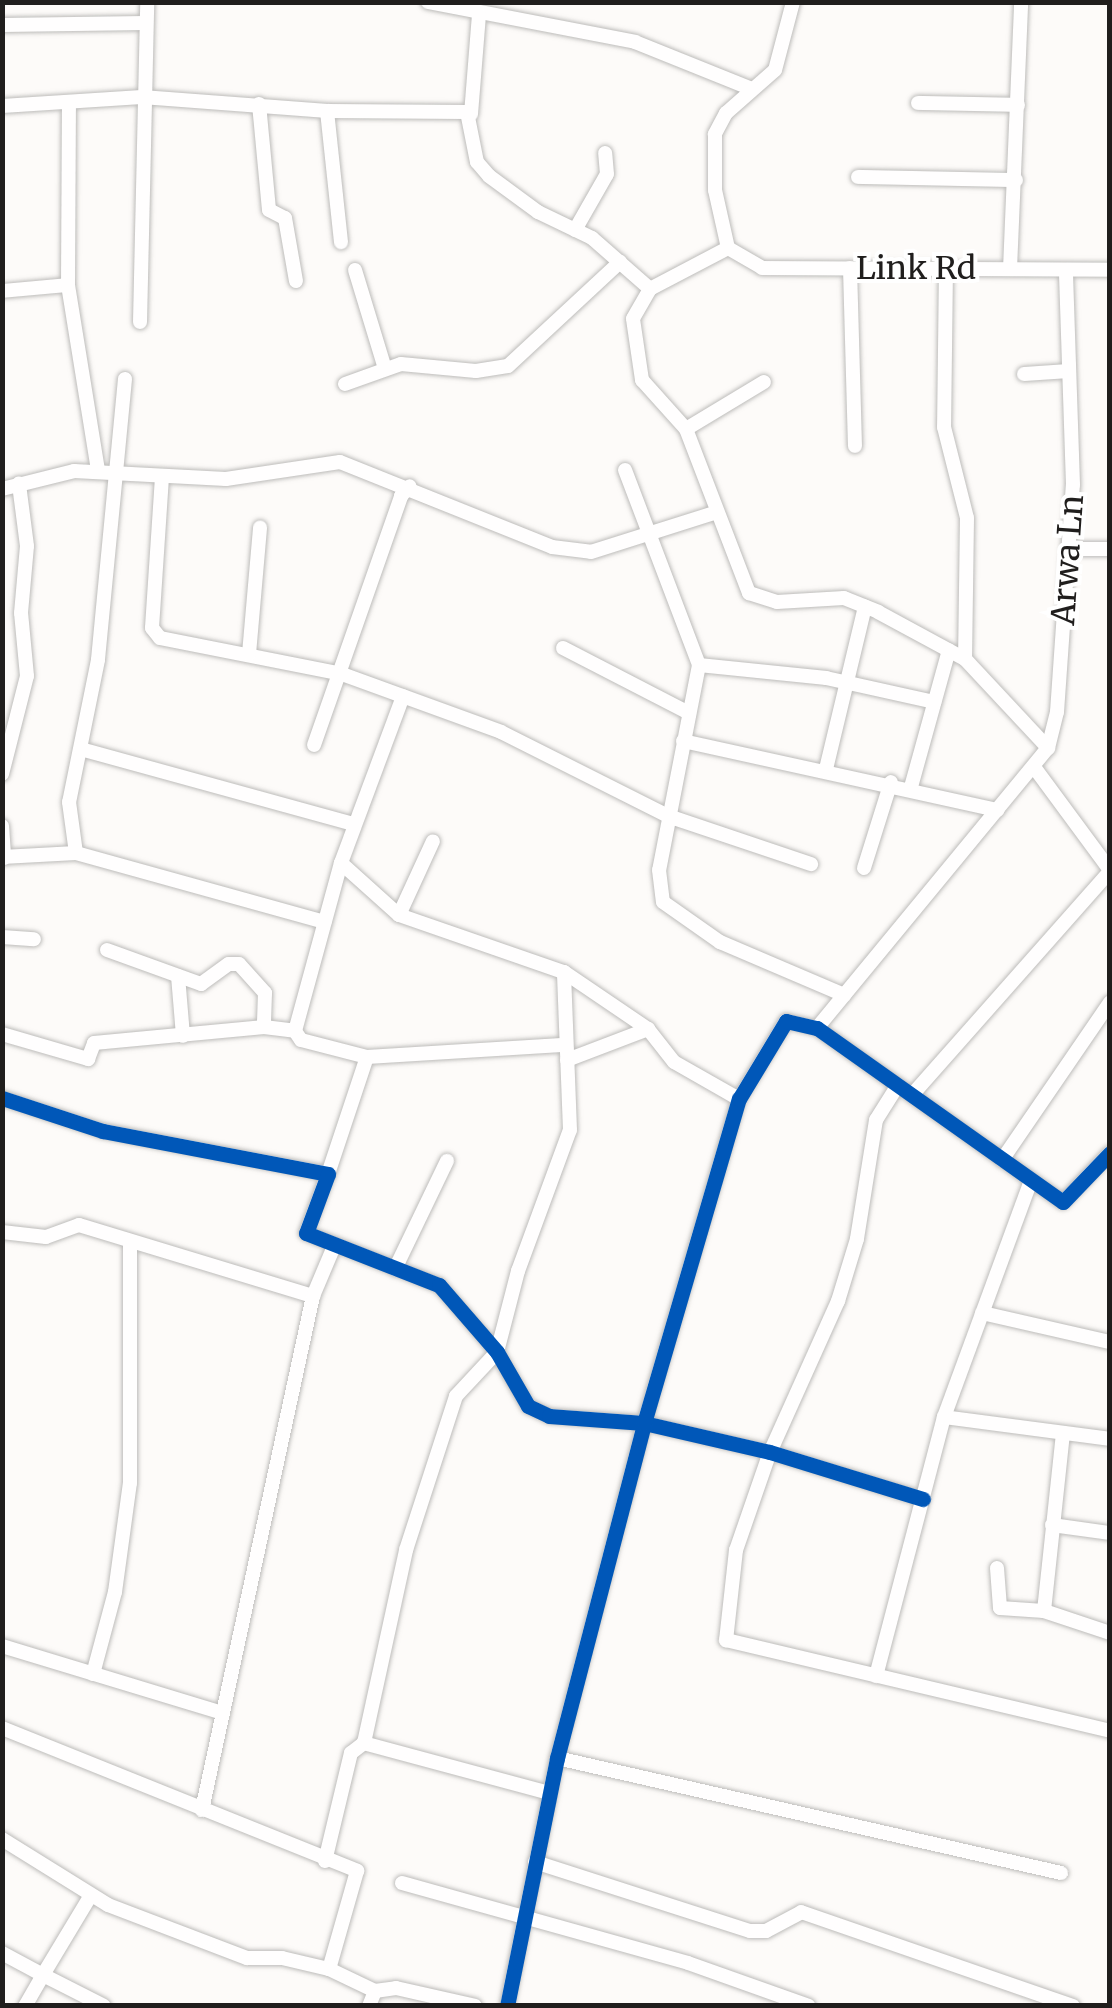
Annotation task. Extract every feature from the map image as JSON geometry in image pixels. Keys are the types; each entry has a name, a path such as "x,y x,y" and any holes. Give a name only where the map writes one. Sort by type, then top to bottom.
{"street":[{"path":"140,322 146,2"},
{"path":"428,2 479,16 651,46 752,89"},
{"path":"496,19 501,2"},
{"path":"793,2 774,70 752,89 715,134 715,190 728,248 650,288 630,330 642,380 686,429 750,594 777,602 844,598 949,650 965,659 1048,748 816,1028"},
{"path":"1010,269 1020,2"},
{"path":"479,16 470,114 477,162 489,176 538,212 575,230 650,288"},
{"path":"2,25 146,23"},
{"path":"2,106 69,105 142,97 326,111 470,114"},
{"path":"918,103 1018,104"},
{"path":"259,104 269,210 285,218 296,281"},
{"path":"69,105 68,286 98,470"},
{"path":"326,111 341,242"},
{"path":"575,230 607,174 606,153"},
{"path":"858,178 1016,180"},
{"name":"Link Rd","path":"728,248 762,268 1110,270"},
{"path":"345,384 386,369 420,363 476,371 508,366 620,262"},
{"path":"850,268 855,446"},
{"path":"946,268 944,428 967,518 965,659"},
{"path":"356,270 386,369"},
{"name":"Arwa Ln","path":"1048,748 1057,712 1069,549 1066,270"},
{"path":"2,291 68,286"},
{"path":"1024,374 1070,370"},
{"path":"76,853 69,802 81,750 121,468 125,379"},
{"path":"686,429 764,382"},
{"path":"2,489 121,468 162,478 226,479 340,462 410,486 552,546 591,552 717,512"},
{"path":"625,470 699,665 659,870 671,913 720,942 844,994"},
{"path":"162,478 154,634 342,674 520,741 668,816 811,864"},
{"path":"2,774 27,676 22,612 27,546 19,484"},
{"path":"314,745 342,674 400,496 410,486"},
{"path":"249,654 260,527"},
{"path":"1069,549 1110,549"},
{"path":"826,769 865,607"},
{"path":"563,648 689,713"},
{"path":"911,786 949,650"},
{"path":"699,665 846,682 934,702"},
{"path":"295,1031 341,863 402,696"},
{"path":"684,741 911,786 998,810"},
{"path":"81,750 354,824"},
{"path":"912,1095 1110,870 1034,768"},
{"path":"864,868 892,782"},
{"path":"2,826 3,858 76,853 326,922"},
{"path":"399,914 433,841"},
{"path":"341,863 399,914 564,972 648,1029 674,1062 739,1100"},
{"path":"2,936 34,939"},
{"path":"107,950 207,984 229,964 239,964 265,993 264,1027"},
{"path":"325,1861 351,1753 364,1743 406,1550 456,1396 497,1352 518,1271 570,1130 564,972"},
{"path":"178,976 182,1036"},
{"path":"1002,1160 1110,1002"},
{"path":"507,2006 557,1758 644,1423 739,1100 786,1021 816,1028 1063,1202 1110,1153"},
{"path":"2,1034 88,1059 94,1043 264,1027 295,1031 301,1040 367,1057 566,1053 648,1029"},
{"path":"367,1057 306,1233 439,1285 497,1352 528,1406 611,1425 644,1423 770,1452 922,1499"},
{"path":"898,1085 876,1120 857,1240 838,1300 770,1452 736,1550 726,1640 1110,1730"},
{"path":"2,1098 103,1131 328,1174"},
{"path":"395,1269 447,1161"},
{"path":"876,1676 944,1417 1031,1181"},
{"path":"2,1232 46,1236 79,1226 314,1296"},
{"path":"92,1674 115,1592 130,1483 130,1241"},
{"path":"202,1810 314,1296 334,1244"},
{"path":"982,1313 1110,1342"},
{"path":"944,1417 1110,1439"},
{"path":"1044,1612 1063,1433"},
{"path":"1052,1525 1110,1533"},
{"path":"997,1568 1000,1608 1044,1612 1110,1632"},
{"path":"2,1646 223,1712"},
{"path":"2,1728 202,1810 269,1832 325,1861 357,1871 329,1969"},
{"path":"364,1743 549,1793"},
{"path":"557,1758 1062,1873"},
{"path":"2,1840 90,1895 247,1958 282,1958 329,1969 372,1998 396,1988 476,2006"},
{"path":"535,1862 750,1931 766,1932 801,1912 1073,2006"},
{"path":"402,1883 523,1916 809,2006"},
{"path":"25,2006 90,1895"},
{"path":"2,1953 104,2006"}],"cycle path":[{"path":"507,2006 557,1758 644,1423 739,1099 786,1021 817,1028 1063,1202 1110,1153"},
{"path":"2,1098 103,1131 328,1174 306,1233 439,1285 497,1352 528,1406 549,1416 644,1423 770,1452 923,1499"}]}
